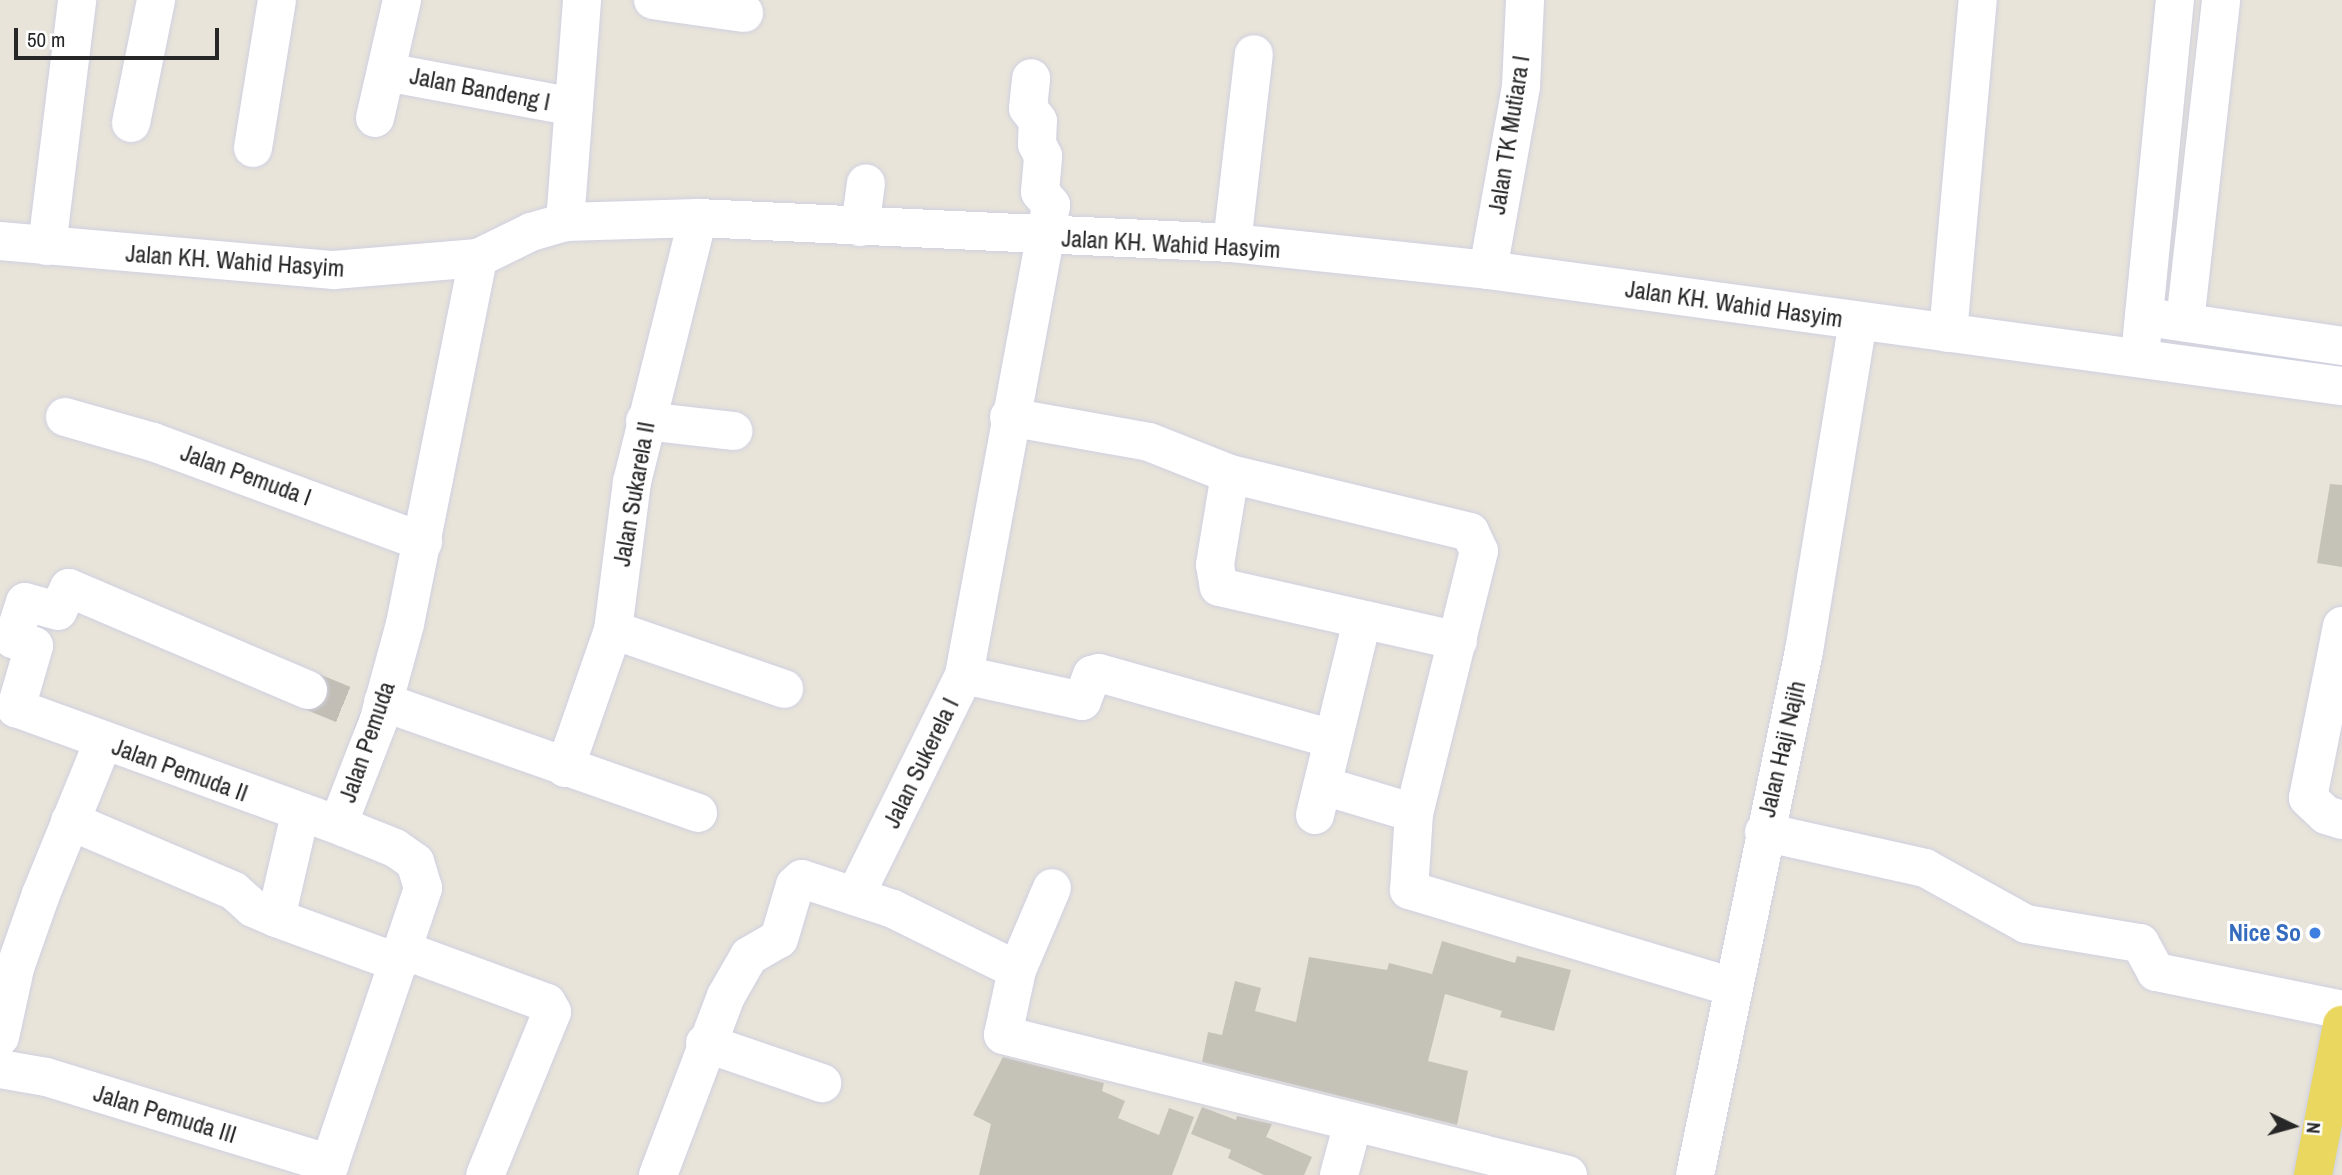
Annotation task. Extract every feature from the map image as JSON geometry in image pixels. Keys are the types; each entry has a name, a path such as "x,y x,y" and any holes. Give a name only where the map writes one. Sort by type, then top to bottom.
{"main road":[{"path":"2313,1175 2342,1025"}],"street":[{"path":"47,246 76,0"},
{"path":"131,123 156,0"},
{"path":"254,148 277,0"},
{"path":"375,118 402,0"},
{"path":"565,222 582,0"},
{"path":"653,0 744,13"},
{"name":"Jalan TK Mutiara I","path":"1488,270 1521,86 1525,0"},
{"path":"1948,334 1978,0"},
{"path":"2140,356 2175,0"},
{"path":"2185,322 2221,0"},
{"path":"1232,243 1254,54"},
{"name":"Jalan Bandeng I","path":"386,72 574,107"},
{"name":"Jalan Sukerela I","path":"855,896 964,675 1009,417 1051,205 1040,192 1043,156 1037,144 1038,121 1028,108 1031,78"},
{"path":"860,228 866,183"},
{"name":"Jalan KH. Wahid Hasyim","path":"0,242 291,269 478,258 530,232 565,222 698,218 1046,238 1232,243 1488,270 1948,334 2140,356 2342,386"},
{"name":"Jalan Sukarela II","path":"565,768 613,630 632,482 645,421 698,218"},
{"name":"Jalan Pemuda","path":"328,1169 423,888 415,862 395,848 345,828 343,812 378,712 423,542 478,258"},
{"path":"2144,317 2342,346"},
{"name":"Jalan Haji Najih","path":"1695,1175 1764,831 1804,651 1858,321"},
{"name":"Jalan Pemuda I","path":"65,417 153,442 423,542"},
{"path":"1009,417 1149,442 1230,474 1470,532 1479,551 1414,813 1407,880 1416,896 1732,987"},
{"path":"645,421 733,431"},
{"path":"1230,474 1215,565 1219,587 1458,641"},
{"name":"Jalan Pemuda II","path":"308,690 69,587 58,611 25,602 13,639 34,646 16,708 300,814 345,828"},
{"path":"1362,620 1332,739 1320,800 1414,813"},
{"path":"2342,626 2308,798 2326,815 2342,820"},
{"path":"613,630 784,689"},
{"path":"964,675 1082,701 1092,675 1099,673 1332,739"},
{"path":"378,712 565,768 698,813"},
{"path":"0,1037 15,968 103,742"},
{"path":"276,918 300,814"},
{"path":"70,821 234,891 253,908 276,918 547,1003 552,1012 485,1175"},
{"path":"1764,831 1925,868 2026,924 2140,943 2156,972 2342,1010"},
{"path":"658,1175 705,1043 749,956 779,939 795,885 802,879 893,909 1017,970"},
{"path":"1052,888 1017,970 1003,1035 1568,1175"},
{"path":"705,1043 822,1083"},
{"name":"Jalan Pemuda III","path":"0,1069 46,1077 328,1169"},
{"path":"1339,1175 1353,1123"}],"building":[{"path":"2330,484 2342,485 2342,567 2317,563"},
{"path":"1442,941 1515,963 1517,956 1571,970 1554,1031 1500,1017 1502,1011 1445,994 1428,1061 1468,1071 1457,1125 1202,1062 1208,1032 1222,1035 1235,981 1261,988 1255,1011 1296,1022 1309,957 1387,970 1389,963 1432,974"},
{"path":"1003,1057 1104,1083 1102,1091 1125,1101 1118,1118 1159,1135 1169,1108 1194,1117 1172,1175 979,1175 991,1124 973,1115"},
{"path":"1202,1107 1236,1120 1237,1116 1272,1124 1266,1137 1312,1157 1304,1175 1264,1175 1228,1158 1231,1150 1191,1134"}],"tunnel":[{"path":"308,690 371,716"}],"place":[{"name":"Nice So","path":"2315,933"}]}
